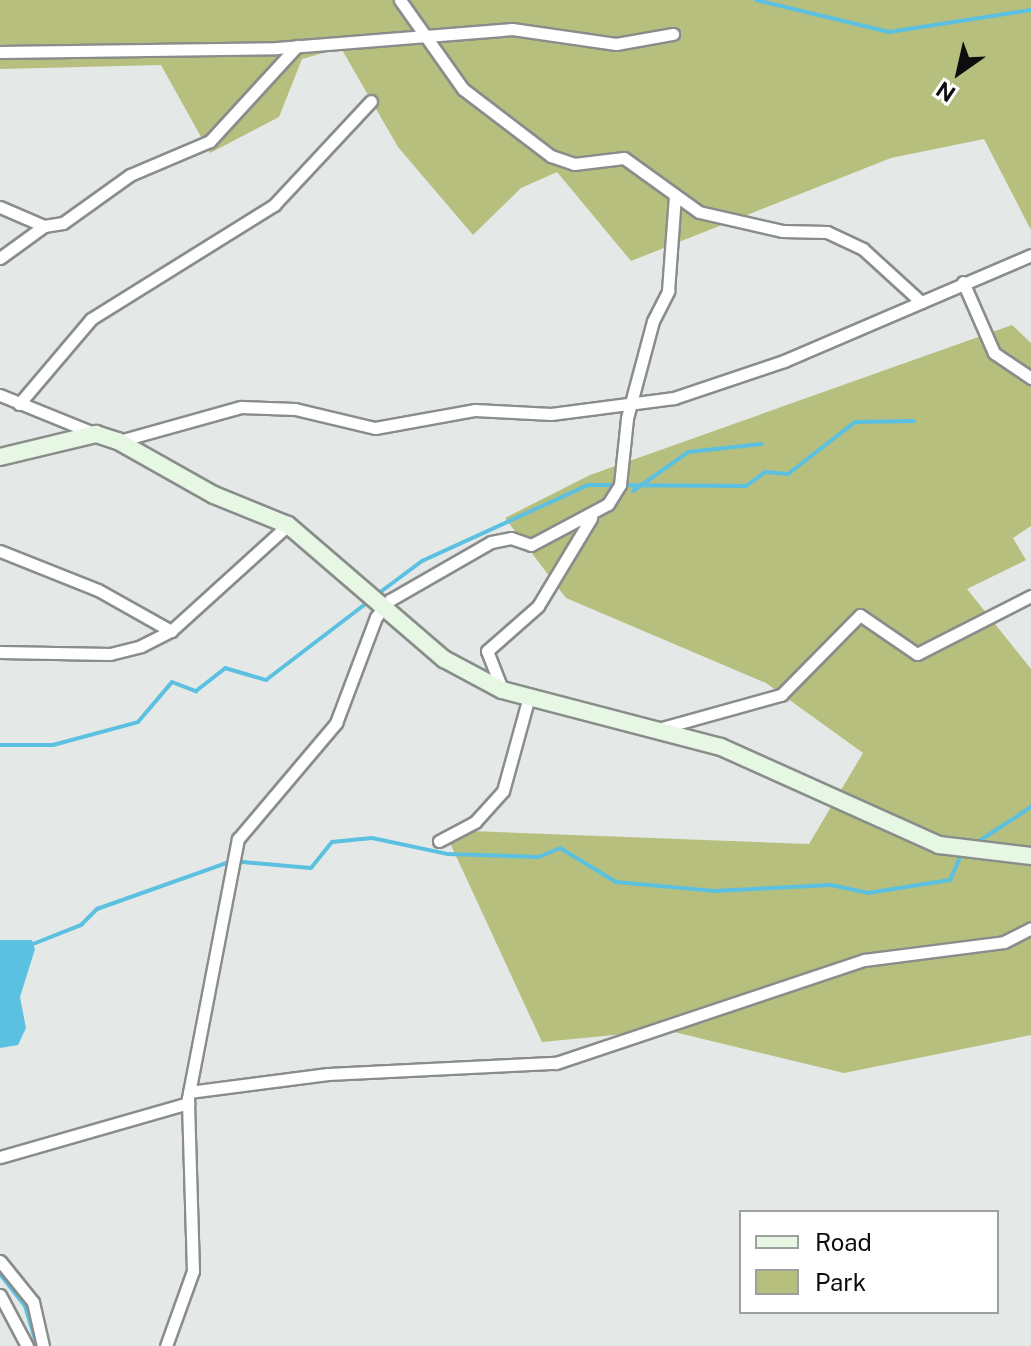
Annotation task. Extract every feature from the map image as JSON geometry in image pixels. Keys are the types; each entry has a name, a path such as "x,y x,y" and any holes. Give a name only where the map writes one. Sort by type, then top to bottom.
{"street":[{"path":"400,0 422,36 463,89 551,156 574,164 624,158 675,196 737,223 827,232 863,249 921,302"},
{"path":"0,52 297,46 512,29 616,44 673,34"},
{"path":"0,258 44,226 63,223 130,175 210,141 297,46"},
{"path":"19,404 91,319 274,205 371,101"},
{"path":"502,690 487,651 538,606 591,518 620,485 632,406 653,321 668,291 675,196"},
{"path":"0,207 44,226"},
{"path":"118,441 241,407 295,409 375,428 475,410 551,414 632,406 784,361 1031,255"},
{"path":"963,282 994,353 1031,378"},
{"path":"0,395 118,441 214,495 288,525 444,659 502,690 528,700 721,747 939,845 1031,856"},
{"path":"0,457 96,434"},
{"path":"166,1346 193,1263 188,1097 238,839 336,723 384,605 414,580 491,542 511,538 531,545 591,518"},
{"path":"0,652 110,654 171,631 288,525"},
{"path":"0,551 98,590 171,631"},
{"path":"654,729 781,695 860,615 917,654 1031,596"},
{"path":"439,841 475,822 503,791 528,700"},
{"path":"0,1157 188,1097 328,1074 556,1063 864,960 1004,942 1031,928"},
{"path":"0,1261 33,1302 43,1346"},
{"path":"0,1295 27,1346"}],"green space":[{"path":"0,0 1031,0 1031,230 984,139 891,158 631,261 557,172 521,188 473,235 398,147 341,48 302,59 279,117 210,153 161,65 0,69"},
{"path":"1012,325 1031,343 1031,526 1013,538 1026,560 967,589 1031,669 1031,1035 844,1073 666,1030 542,1042 444,830 809,844 863,753 766,683 566,598 505,518 590,475"}],"water":[{"path":"0,940 32,940 35,949 20,997 26,1028 18,1045 0,1048"}],"waterway":[{"path":"756,0 889,32 1031,10"},
{"path":"375,596 422,561 588,485 746,486 765,472 788,474 855,422 914,421"},
{"path":"633,491 688,452 762,444"},
{"path":"0,745 53,745 138,722 172,682 196,691 225,668 266,680 368,602"},
{"path":"976,843 1031,807"},
{"path":"33,944 81,925 97,909 232,861 311,868 332,842 372,838 448,854 539,857 560,848 616,882 714,891 831,885 868,893 950,880 962,853"},
{"path":"0,1274 25,1306 37,1346"}]}
